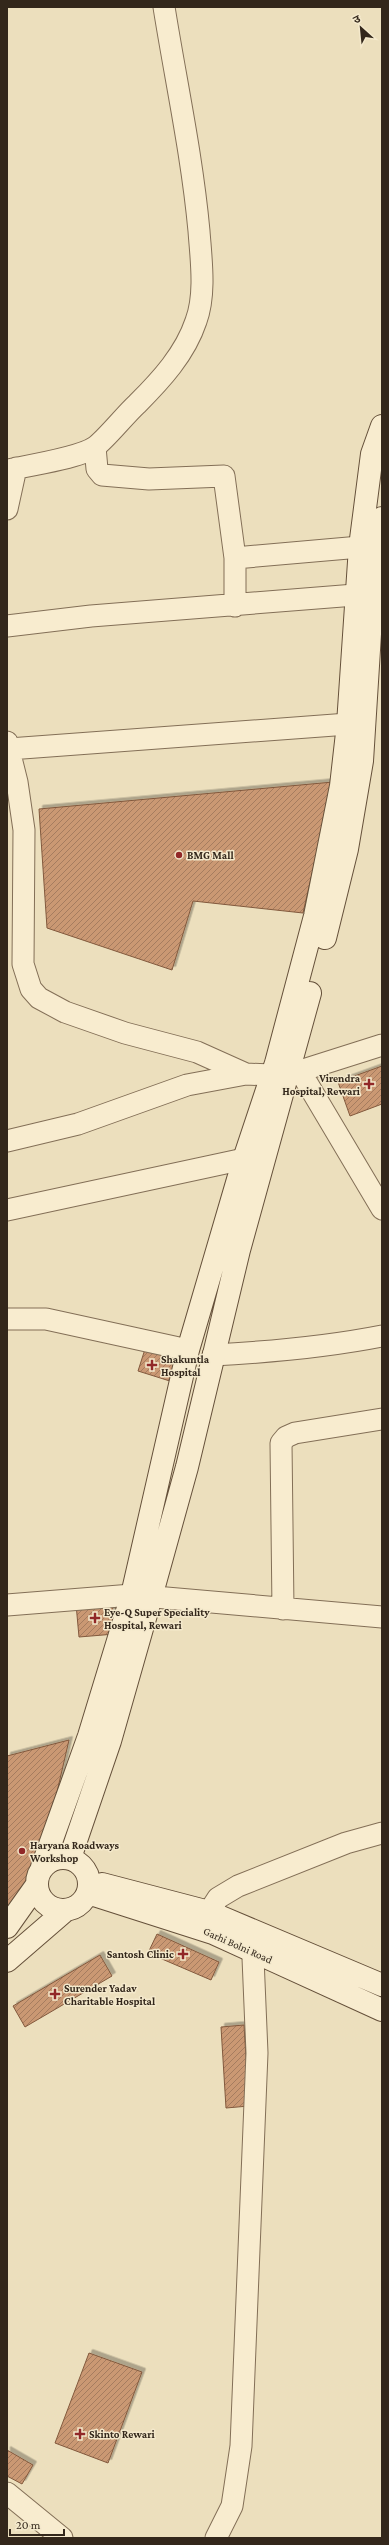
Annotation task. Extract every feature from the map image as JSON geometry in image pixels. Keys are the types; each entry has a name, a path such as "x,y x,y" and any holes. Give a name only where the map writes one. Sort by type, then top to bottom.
{"main road":[{"path":"66,1910 55,1909 46,1904 40,1896 39,1877 187,1467 239,1250 347,849 362,761 370,600 360,548 382,426"},
{"path":"70,1858 110,1741 141,1596 188,1350 244,1159 287,1073 341,786 348,724 370,600 382,518"},
{"path":"7,1927 50,1860 60,1857 70,1858 80,1863 86,1871 89,1887 78,1905 66,1910 7,1961"},
{"name":"Garhi Bolni Road","path":"89,1887 135,1891 206,1921 251,1951 382,2010"},
{"name":"Garhi Bolni Road","path":"206,1921 252,1929 382,1985"}],"street":[{"path":"7,508 12,469 79,454 95,447 150,392 174,363 190,338 197,319 200,294 201,255 193,171 164,7"},
{"path":"95,447 97,469 102,475 149,479 224,476 235,558 235,606"},
{"path":"235,558 360,548"},
{"path":"7,626 91,616 235,606 370,600"},
{"path":"246,1074 197,1052 125,1033 65,1012 39,998 16,974 23,964 24,830 17,782 8,746 348,724"},
{"path":"7,1141 78,1124 187,1085 246,1074 287,1073 382,1045"},
{"path":"287,1073 382,1209"},
{"path":"7,1210 244,1159"},
{"path":"7,1319 46,1319 188,1350"},
{"path":"213,1354 257,1353 336,1345 382,1336"},
{"path":"283,1609 281,1443 286,1437 295,1433 382,1419"},
{"path":"7,1605 141,1596 382,1617"},
{"path":"206,1921 218,1898 238,1886 346,1843 382,1833"},
{"path":"216,2538 232,2506 241,2446 257,2053 251,1951 252,1929"},
{"path":"7,2493 62,2538"}],"building":[{"name":"BMG Mall","path":"333,782 303,913 193,901 172,970 47,928 39,809"},
{"path":"382,1066 382,1104 350,1116 338,1082"},
{"path":"146,1346 181,1357 173,1382 138,1371"},
{"path":"112,1601 115,1634 79,1637 76,1604"},
{"name":"Haryana Roadways Workshop","path":"69,1740 57,1792 16,1910 7,1919 7,1756"},
{"path":"157,1934 219,1962 211,1980 148,1953"},
{"path":"100,1955 112,1976 25,2027 13,2006"},
{"path":"244,2025 249,2106 226,2108 221,2027"},
{"path":"89,2353 142,2372 108,2463 55,2443"},
{"path":"7,2450 33,2465 22,2484 7,2476"}],"place":[{"name":"BMG Mall","path":"179,855"},
{"name":"Virendra Hospital, Rewari","path":"369,1084"},
{"name":"Shakuntla Hospital","path":"152,1365"},
{"name":"Eye-Q Super Speciality Hospital, Rewari","path":"95,1618"},
{"name":"Haryana Roadways Workshop","path":"22,1851"},
{"name":"Santosh Clinic","path":"183,1954"},
{"name":"Surender Yadav Charitable Hospital","path":"55,1994"},
{"name":"Skinto Rewari","path":"80,2434"}]}
